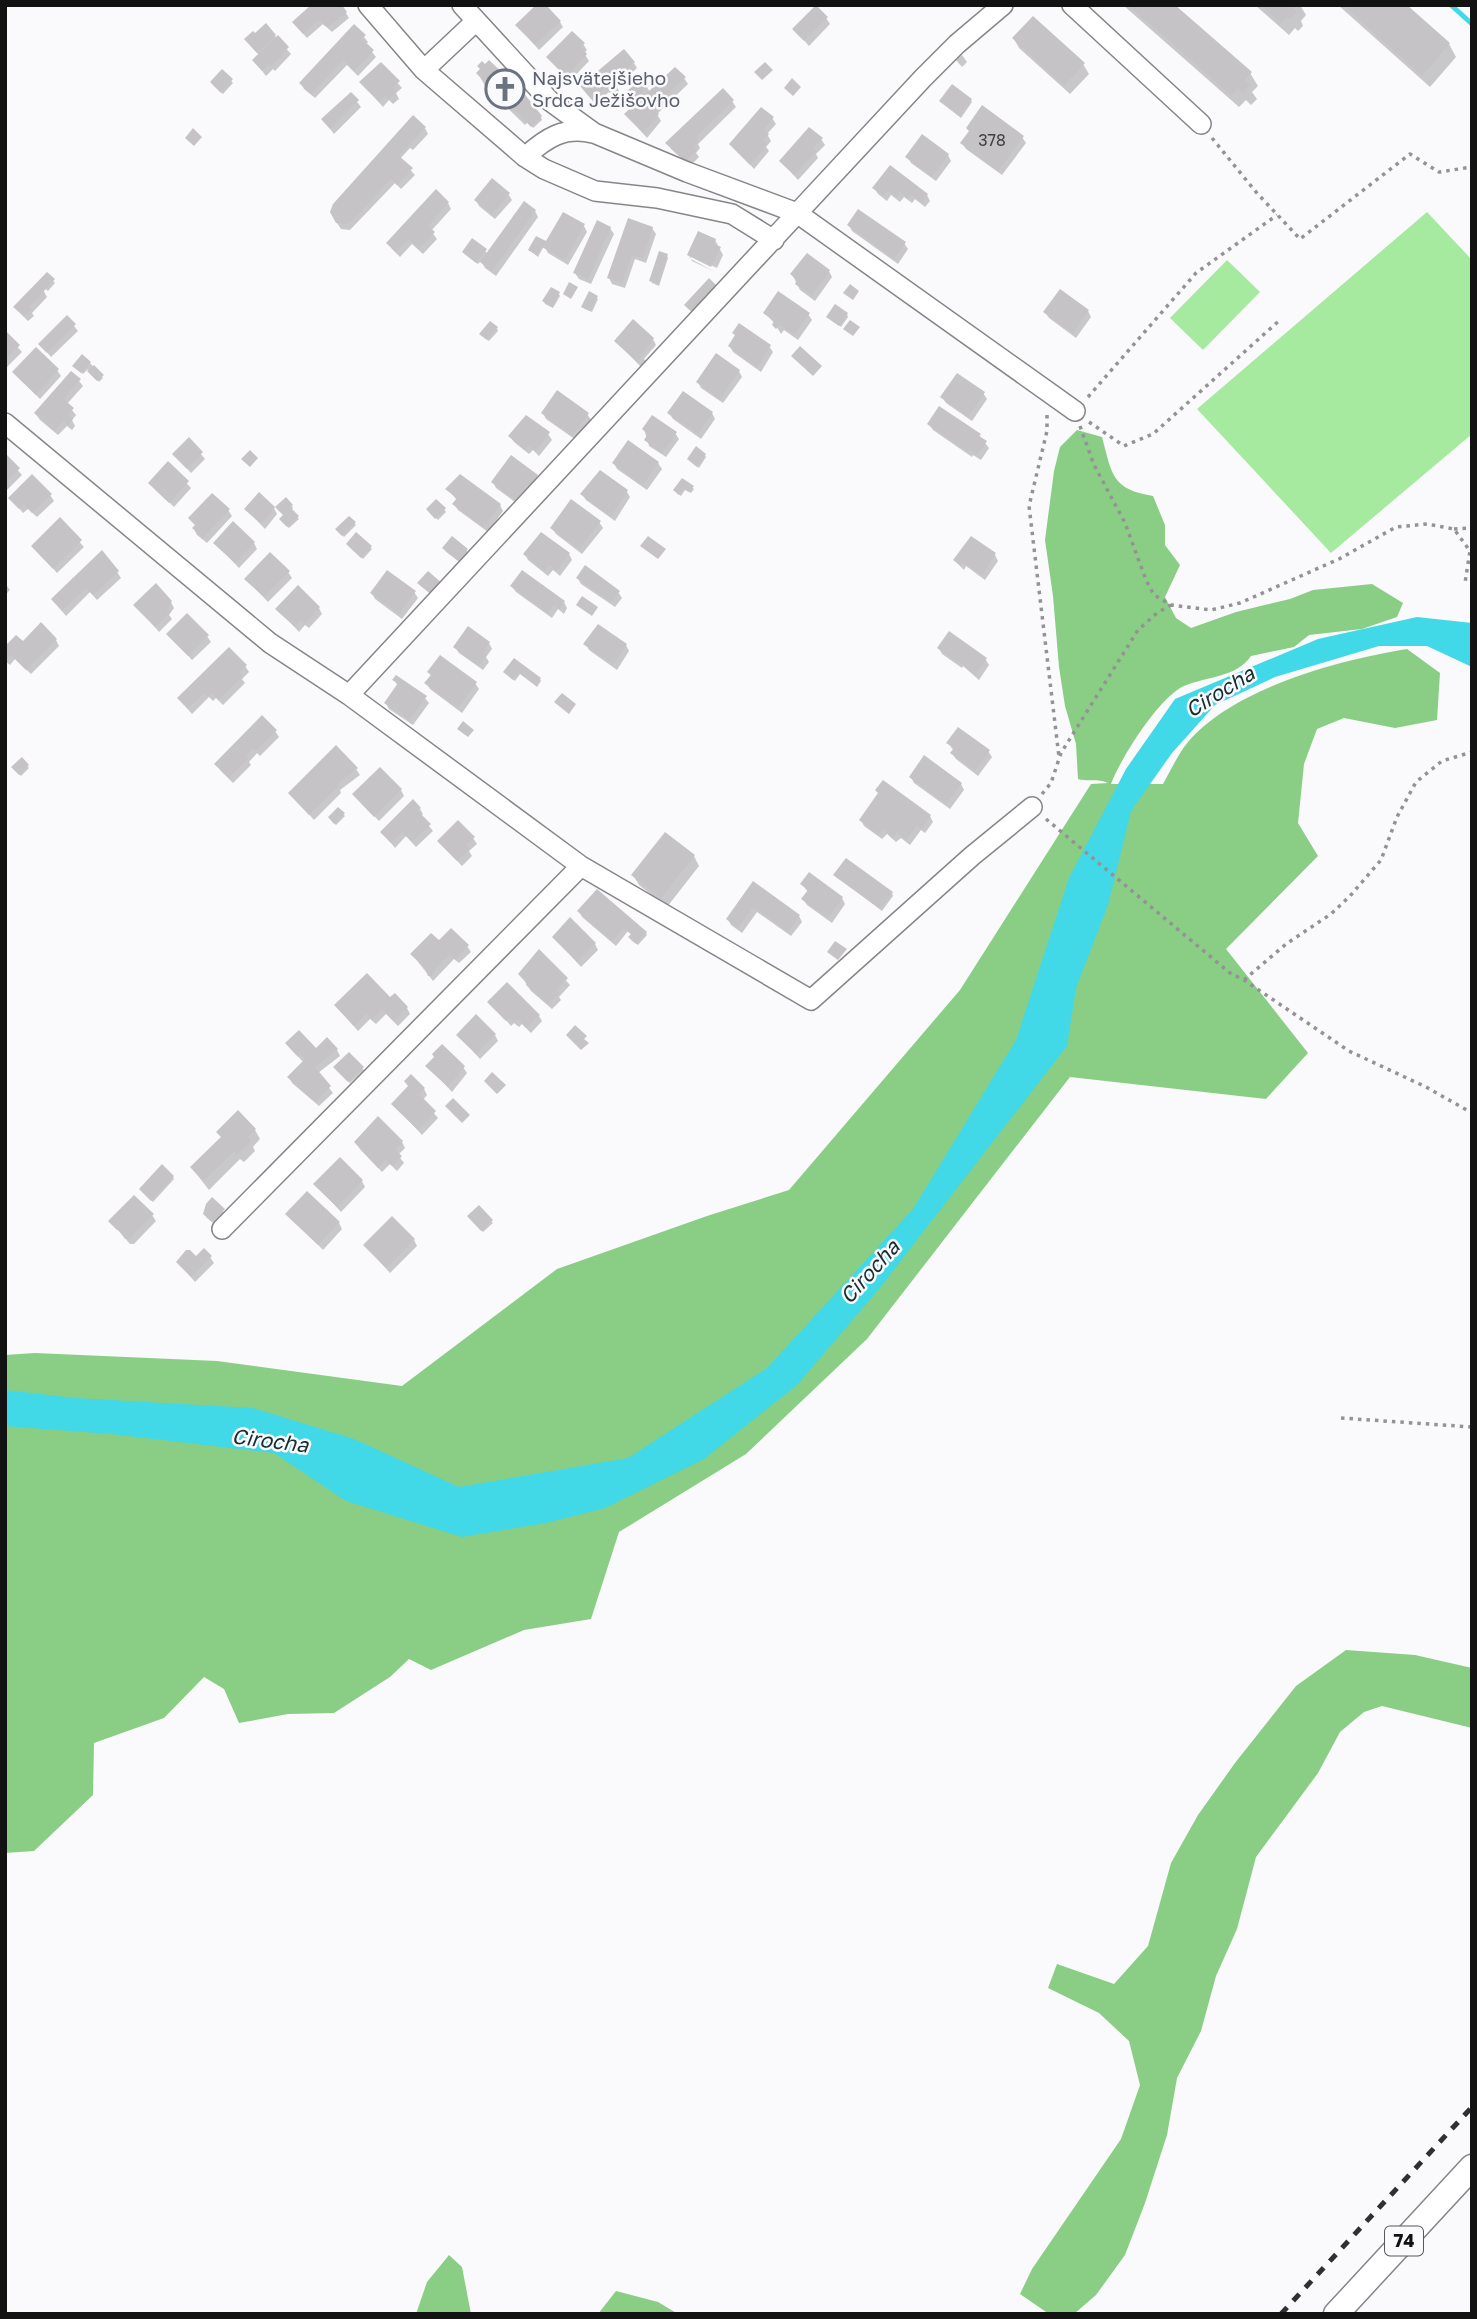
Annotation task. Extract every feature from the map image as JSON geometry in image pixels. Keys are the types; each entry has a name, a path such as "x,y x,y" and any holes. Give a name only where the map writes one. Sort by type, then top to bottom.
{"main road":[{"name":"74","path":"1336,2314 1472,2167"}],"street":[{"path":"368,5 424,70 525,157 544,169 595,191 657,198 732,214 774,240"},
{"path":"462,5 550,101 594,134"},
{"path":"349,695 940,61 1003,5"},
{"path":"1072,5 1201,124"},
{"path":"424,70 476,21"},
{"path":"525,157 539,144 568,130 579,130 797,213 1075,411"},
{"path":"5,424 270,643 349,695 582,866 811,1000 972,856 1032,807"},
{"path":"222,1228 582,866"}],"path":[{"path":"1201,124 1300,239 1410,154 1439,172 1472,167"},
{"path":"1075,411 1196,273 1277,215"},
{"path":"1075,411 1124,446 1153,434 1281,319"},
{"path":"1047,392 1047,431 1029,506 1059,760"},
{"path":"1075,411 1094,465 1125,523 1146,580 1154,595 1171,605 1210,610 1240,603 1339,559 1396,527 1427,524 1454,529 1472,528"},
{"path":"1454,529 1470,551 1465,583"},
{"path":"1032,807 1051,783 1061,753 1138,630 1171,605"},
{"path":"1244,980 1286,944 1331,914 1350,896 1381,860 1397,817 1416,782 1442,761 1472,752"},
{"path":"1052,824 1219,964 1349,1051 1426,1087 1472,1113"},
{"path":"1341,1418 1472,1427"}],"green space":[{"path":"1427,212 1472,260 1472,434 1331,553 1197,409"},
{"path":"1227,260 1260,292 1203,350 1170,318"},
{"path":"1077,430 1102,437 1111,470 1121,484 1139,493 1153,496 1165,525 1165,545 1180,565 1165,597 1176,618 1191,628 1313,590 1372,584 1403,603 1397,617 1362,629 1309,635 1294,647 1251,656 1229,673 1184,686 1174,692 1142,729 1111,784 1163,784 1184,747 1208,723 1232,706 1289,679 1351,661 1407,649 1440,673 1437,720 1395,728 1344,718 1317,729 1304,764 1298,823 1318,856 1226,949 1308,1053 1266,1099 1070,1077 867,1339 746,1454 619,1532 591,1619 524,1630 431,1670 409,1659 390,1677 334,1713 288,1714 239,1723 224,1689 204,1677 164,1718 94,1743 93,1795 34,1851 5,1853 5,1355 35,1353 217,1361 402,1386 557,1269 789,1190 960,990 1091,784 1108,783 1078,779 1076,744 1065,706 1059,667 1045,540 1054,471 1060,447"},
{"path":"1346,1650 1415,1655 1472,1668 1472,1728 1382,1706 1364,1712 1340,1732 1318,1773 1256,1857 1237,1929 1216,1976 1201,2031 1177,2078 1167,2135 1125,2255 1096,2295 1074,2314 1049,2314 1020,2294 1032,2269 1121,2139 1140,2085 1129,2041 1099,2013 1048,1988 1057,1964 1114,1984 1148,1946 1171,1863 1198,1815 1296,1686"},
{"path":"449,2255 462,2267 471,2314 416,2314 427,2282"},
{"path":"616,2291 658,2302 678,2314 598,2314"}],"water":[{"name":"Cirocha","path":"1417,617 1472,623 1472,667 1427,646 1379,646 1275,677 1215,705 1172,753 1131,811 1108,905 1076,988 1067,1046 879,1289 797,1385 704,1459 605,1508 546,1523 462,1537 346,1501 274,1453 111,1434 5,1426 5,1390 75,1398 253,1408 354,1439 459,1487 628,1458 767,1368 913,1209 1016,1040 1069,878 1126,769 1175,699 1318,639"}],"building":[{"path":"311,5 342,5 347,12 328,27 319,20 303,34 292,22"},
{"path":"536,5 546,5 561,21 535,45 515,25"},
{"path":"816,5 828,17 804,41 792,29"},
{"path":"1128,5 1175,5 1252,72 1245,80 1251,85 1243,93 1238,88 1231,95"},
{"path":"1261,5 1296,5 1294,9 1297,12 1290,19 1287,16 1281,23"},
{"path":"1343,5 1407,5 1450,43 1422,76"},
{"path":"1033,16 1085,63 1064,86 1012,38"},
{"path":"266,23 276,35 257,53 244,39"},
{"path":"354,24 366,35 362,39 374,50 354,71 343,60 311,94 299,83"},
{"path":"572,31 585,43 581,47 587,54 566,77 546,57"},
{"path":"278,35 289,47 271,66 269,64 262,71 252,60"},
{"path":"624,49 635,62 615,80 617,84 608,91 605,88 591,99 580,86"},
{"name":"Najsvätejšieho Srdca Ježišovho","path":"489,60 523,92 542,116 531,127 476,73 480,69 477,66 482,61 485,64"},
{"path":"381,62 400,81 393,87 397,92 389,100 385,95 379,102 359,82"},
{"path":"765,62 773,70 762,80 754,72"},
{"path":"675,67 686,77 653,108 659,114 643,133 624,114"},
{"path":"222,69 233,79 221,93 210,82"},
{"path":"641,78 649,86 632,102 625,93"},
{"path":"792,78 801,87 793,96 784,88"},
{"path":"952,84 972,99 959,116 939,101"},
{"path":"723,88 734,100 696,137 698,142 693,147 697,150 686,161 665,143"},
{"path":"351,92 359,100 330,129 321,119"},
{"path":"982,105 1024,136 998,171 960,143 969,131 966,128"},
{"path":"761,107 774,117 764,129 769,134 763,141 767,144 750,165 729,144"},
{"path":"413,115 426,127 399,156 413,168 397,185 391,179 353,220 347,224 336,223 330,212 333,204"},
{"path":"809,127 823,138 813,148 816,151 794,175 779,161"},
{"path":"193,128 202,137 194,146 185,138"},
{"path":"922,134 949,154 932,177 905,157"},
{"path":"890,165 928,194 922,203 911,194 908,198 900,192 897,197 887,191 884,196 872,188"},
{"path":"492,178 510,193 492,214 474,200"},
{"path":"436,189 449,202 428,226 435,232 419,249 408,239 396,252 386,243"},
{"path":"524,201 536,210 492,271 480,262"},
{"path":"858,209 906,242 894,259 847,225"},
{"path":"563,212 585,224 565,260 542,247 536,255 528,250 536,236 546,241"},
{"path":"628,218 653,227 643,258 632,255 622,283 607,278"},
{"path":"597,220 611,227 588,279 573,273"},
{"path":"698,231 716,239 714,244 721,247 711,267 687,255"},
{"path":"472,238 487,249 476,263 462,252"},
{"path":"659,251 668,254 659,284 649,281"},
{"path":"807,253 830,270 812,296 795,284 797,280 790,274"},
{"path":"47,272 55,279 24,316 13,307"},
{"path":"709,278 720,289 695,315 684,305"},
{"path":"569,282 578,287 571,299 563,294"},
{"path":"850,284 859,291 853,300 843,293"},
{"path":"551,287 560,292 552,307 542,301"},
{"path":"1060,289 1089,310 1073,333 1043,312"},
{"path":"589,291 598,296 590,311 581,307"},
{"path":"778,291 810,313 794,335 780,325 776,329 772,325 774,321 763,313"},
{"path":"835,304 848,313 839,326 826,317"},
{"path":"67,315 76,324 47,353 38,344"},
{"path":"633,319 654,338 637,362 614,341"},
{"path":"850,320 860,327 853,336 843,329"},
{"path":"490,321 498,327 487,340 479,334"},
{"path":"739,323 771,345 757,368 728,346"},
{"path":"5,330 20,345 5,360"},
{"path":"800,346 822,366 813,376 791,356"},
{"path":"36,347 59,369 36,395 12,372"},
{"path":"716,353 740,370 720,399 696,382"},
{"path":"82,354 91,362 81,373 72,366"},
{"path":"94,365 104,375 97,381 87,371"},
{"path":"71,371 81,379 63,399 74,408 68,415 73,419 68,425 63,421 54,431 34,413"},
{"path":"957,373 985,392 968,417 940,397"},
{"path":"557,390 589,413 572,436 541,413"},
{"path":"683,391 713,412 698,434 667,413"},
{"path":"939,406 981,434 979,436 987,441 977,455 969,450 968,452 927,424"},
{"path":"526,415 550,432 536,451 529,446 525,450 508,436"},
{"path":"652,415 677,432 662,453 644,440 648,434 642,429"},
{"path":"189,437 203,452 187,469 172,454"},
{"path":"628,440 659,462 643,485 612,463"},
{"path":"696,446 706,454 697,467 687,459"},
{"path":"250,450 258,458 250,467 241,459"},
{"path":"5,453 20,468 5,483"},
{"path":"511,455 538,475 515,500 491,482"},
{"path":"168,461 189,481 169,503 148,483"},
{"path":"600,470 628,490 611,517 580,494"},
{"path":"32,474 52,494 32,513 24,504 19,509 8,498"},
{"path":"460,474 501,504 484,527 452,504 457,498 445,489"},
{"path":"682,478 694,486 689,492 683,488 679,495 673,490"},
{"path":"259,492 275,507 261,524 244,509"},
{"path":"212,493 230,509 203,538 192,528 195,525 188,518"},
{"path":"286,497 293,505 290,507 299,516 287,527 279,519 283,515 275,507"},
{"path":"436,499 446,508 435,519 426,509"},
{"path":"571,499 601,521 579,549 550,528"},
{"path":"349,516 356,522 342,536 335,529"},
{"path":"60,517 82,540 53,569 31,546"},
{"path":"233,521 255,542 235,563 213,543"},
{"path":"356,532 372,546 361,558 346,544"},
{"path":"541,532 570,553 556,571 549,565 544,571 523,554"},
{"path":"452,536 468,549 458,561 442,548"},
{"path":"648,536 666,549 658,559 640,546"},
{"path":"971,536 996,553 982,575 962,562 960,565 953,560"},
{"path":"102,550 119,571 93,595 86,588 62,611 51,599"},
{"path":"270,552 290,571 264,597 244,579"},
{"path":"585,565 620,591 611,602 576,578"},
{"path":"387,570 416,591 399,614 370,593"},
{"path":"522,570 565,601 560,609 554,605 548,613 510,586"},
{"path":"428,571 443,584 433,596 417,583"},
{"path":"156,583 172,601 167,609 170,612 155,627 133,605"},
{"path":"298,585 320,607 305,623 301,620 295,627 275,609"},
{"path":"582,596 598,607 592,616 576,605"},
{"path":"187,613 209,635 188,656 166,634"},
{"path":"41,622 57,639 26,670 11,655 5,660 5,646 16,635 23,641"},
{"path":"598,624 627,644 613,665 583,644"},
{"path":"468,626 490,642 483,652 487,655 479,666 453,647"},
{"path":"949,631 987,658 975,675 959,661 958,663 937,648"},
{"path":"229,647 247,665 239,673 243,676 219,700 212,693 208,697 204,693 188,709 177,698"},
{"path":"440,655 477,682 458,708 424,683 431,675 427,672"},
{"path":"514,658 541,678 536,685 519,673 513,680 503,672"},
{"path":"396,675 427,696 409,720 384,703 398,683 392,680"},
{"path":"562,693 576,704 569,714 554,702"},
{"path":"262,715 277,730 255,751 253,749 246,755 249,758 229,778 214,764"},
{"path":"463,721 474,730 468,737 457,729"},
{"path":"958,727 990,750 975,771 950,753 954,748 946,743"},
{"path":"336,745 358,768 337,784 339,786 309,815 288,793"},
{"path":"924,755 962,783 946,804 909,777"},
{"path":"22,757 29,765 19,775 11,767"},
{"path":"380,767 402,789 374,817 352,794"},
{"path":"883,780 931,815 921,829 917,825 906,840 897,833 892,838 883,829 878,835 859,820 878,793 875,790"},
{"path":"413,799 421,808 418,811 431,824 412,842 402,832 391,843 380,832"},
{"path":"338,807 345,813 334,824 328,817"},
{"path":"458,820 475,837 466,845 470,849 457,861 437,841"},
{"path":"665,832 695,855 661,898 631,875"},
{"path":"846,858 893,892 880,909 833,875"},
{"path":"809,872 843,897 828,918 801,899 808,890 800,884"},
{"path":"753,881 800,915 788,932 753,907 738,928 726,919"},
{"path":"597,889 647,932 636,944 628,937 631,934 623,928 612,941 577,911"},
{"path":"570,917 596,943 577,962 552,937"},
{"path":"451,928 469,945 455,959 450,954 435,969 432,976 428,976 425,968 410,954 431,933 439,940"},
{"path":"835,941 847,949 838,960 827,952"},
{"path":"539,949 568,978 556,990 559,993 548,1004 526,985 518,974"},
{"path":"367,973 390,997 395,993 408,1007 394,1021 382,1009 372,1019 366,1014 354,1026 334,1005"},
{"path":"507,982 540,1015 526,1028 518,1019 515,1022 510,1018 506,1021 487,1002"},
{"path":"476,1014 496,1034 476,1054 456,1035"},
{"path":"575,1025 587,1036 584,1039 589,1043 581,1050 566,1035"},
{"path":"299,1030 316,1048 327,1037 338,1049 315,1067 331,1086 315,1102 287,1077 305,1059 301,1054 298,1057 285,1043"},
{"path":"442,1044 465,1066 448,1087 425,1066"},
{"path":"349,1052 364,1067 348,1082 333,1067"},
{"path":"492,1072 506,1085 497,1094 484,1081"},
{"path":"411,1074 425,1088 419,1094 436,1111 418,1130 391,1104 408,1086 404,1081"},
{"path":"453,1098 470,1115 462,1123 445,1106"},
{"path":"238,1110 256,1129 248,1137 251,1141 237,1154 234,1151 203,1181 190,1167 221,1137 216,1132"},
{"path":"378,1116 403,1141 395,1150 402,1156 392,1166 386,1160 378,1168 354,1142"},
{"path":"340,1157 363,1180 337,1207 313,1184"},
{"path":"162,1164 174,1176 151,1201 139,1189"},
{"path":"307,1191 340,1222 318,1245 285,1214"},
{"path":"134,1195 154,1214 131,1239 125,1239 108,1221"},
{"path":"212,1197 225,1209 212,1222 203,1214"},
{"path":"479,1205 493,1220 481,1231 467,1216"},
{"path":"392,1216 415,1239 386,1268 363,1245"},
{"path":"204,1248 212,1256 191,1277 176,1262 186,1250 196,1256"}],"waterway":[{"path":"1451,5 1472,24"}],"railway":[{"path":"1281,2314 1472,2107"}],"place":[{"name":"Najsvätejšieho Srdca Ježišovho","path":"505,89"}]}
